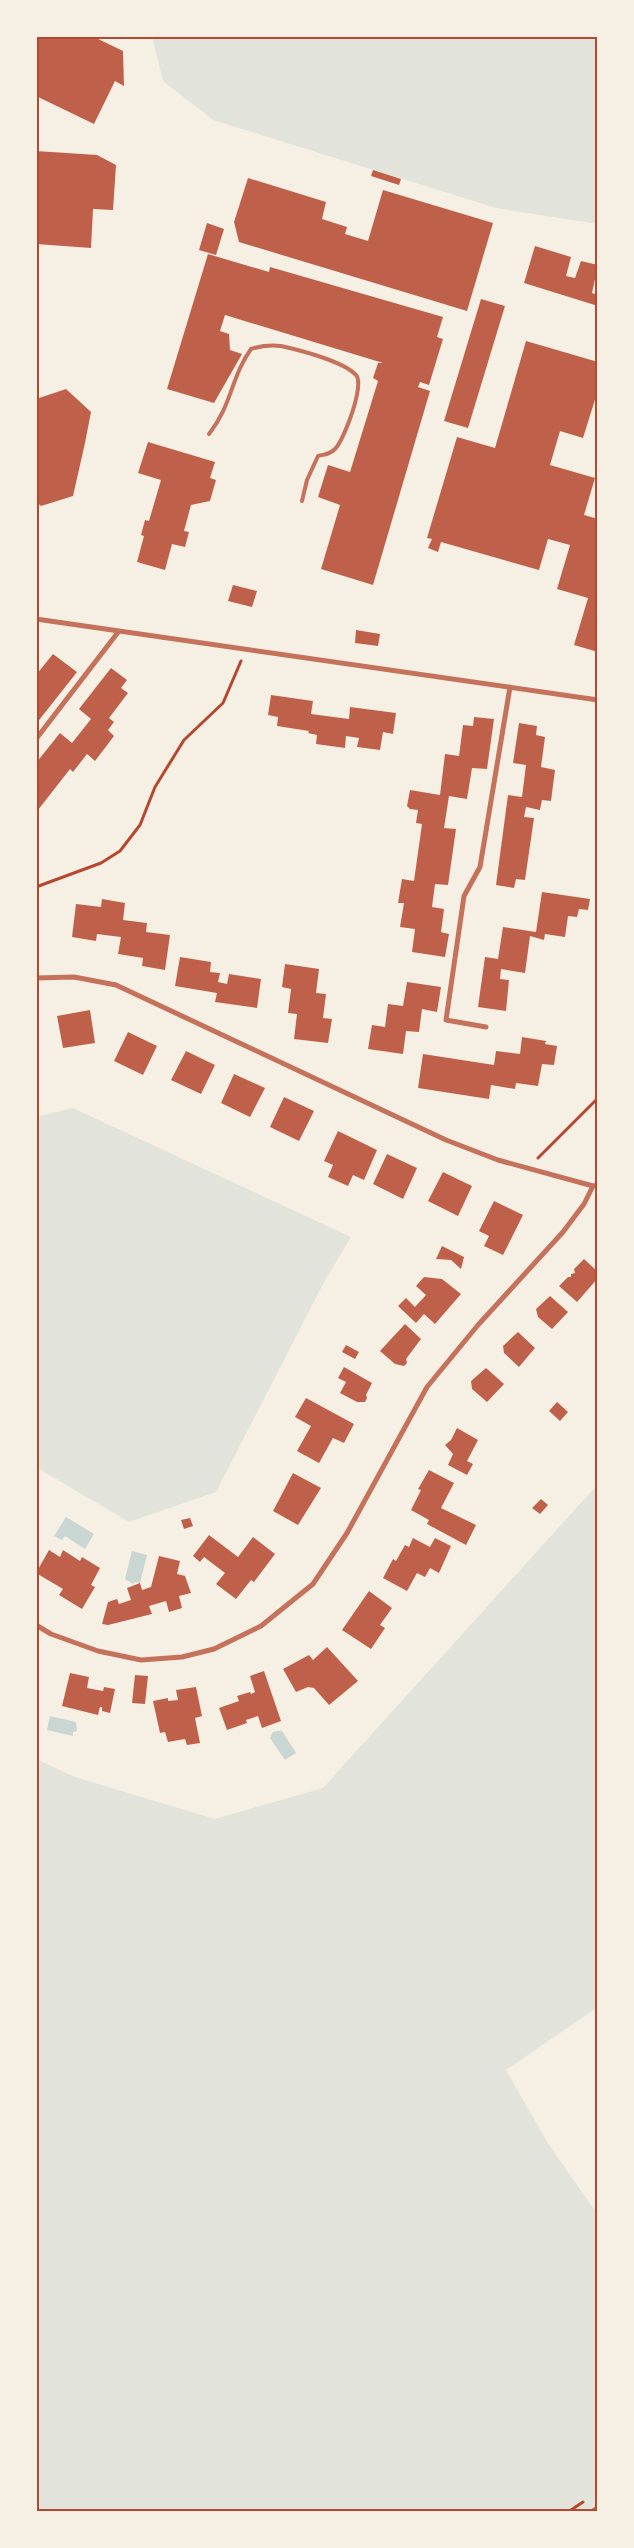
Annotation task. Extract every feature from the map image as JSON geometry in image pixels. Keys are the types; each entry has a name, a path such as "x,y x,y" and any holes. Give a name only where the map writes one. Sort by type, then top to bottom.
{"street":[{"path":"36,619 598,700"},
{"path":"36,738 120,631"},
{"path":"486,1027 446,1020 464,896 480,867 510,687"},
{"path":"36,978 74,976 116,985 446,1140 498,1160 595,1185 584,1204 563,1232 478,1325 427,1387 347,1533 313,1584 261,1626 214,1649 182,1657 141,1660 98,1650 51,1634 36,1625"}],"lane":[{"path":"209,434 227,407 239,366 250,349 262,346 280,346 343,366 356,375 359,382 355,402 343,439 329,454 318,456 307,480 302,501"}],"path":[{"path":"36,887 101,863 120,851 140,825 155,787 184,740 223,703 247,649"},
{"path":"528,1168 598,1098"}],"shaded area":[{"path":"152,36 598,36 598,224 496,208 213,120 163,81"},
{"path":"73,1108 351,1237 323,1284 216,1492 129,1522 36,1467 36,1117"},
{"path":"598,1484 598,2007 506,2070 549,2145 598,2215 598,2512 36,2512 36,1759 75,1777 215,1819 323,1788"},
{"path":"66,1517 94,1534 85,1549 65,1536 62,1540 54,1536"},
{"path":"132,1551 147,1555 140,1583 135,1582 133,1584 125,1579"},
{"path":"50,1716 76,1722 77,1731 73,1732 73,1736 47,1730"},
{"path":"282,1731 296,1753 285,1760 270,1738 273,1732"}],"building":[{"path":"36,36 92,36 123,51 124,86 115,81 94,124 36,96"},
{"path":"36,151 97,155 116,165 113,210 93,209 91,248 36,244"},
{"path":"373,170 401,179 399,185 371,176"},
{"path":"248,178 326,202 322,219 347,227 345,234 368,241 383,190 493,223 467,311 239,242 234,222"},
{"path":"207,223 224,229 216,255 199,250"},
{"path":"535,246 571,257 566,276 575,278 581,261 598,265 592,293 598,295 598,306 524,283"},
{"path":"208,254 269,272 270,267 443,317 437,337 443,339 429,385 420,382 418,387 430,391 373,585 321,569 340,505 318,497 328,465 350,472 378,381 373,378 378,363 383,363 225,315 220,331 229,334 230,350 242,354 214,403 167,389"},
{"path":"481,299 505,306 468,428 444,421"},
{"path":"526,341 598,362 598,390 583,438 560,431 550,465 595,478 584,515 598,519 598,652 574,645 588,598 557,589 570,545 548,539 539,570 441,542 438,552 428,548 432,539 427,538 457,437 495,448"},
{"path":"66,389 91,412 85,443 73,496 41,506 36,502 36,399"},
{"path":"148,442 215,462 210,478 216,480 210,501 191,505 184,531 189,532 185,547 172,544 165,570 137,562 144,536 141,535 145,520 149,521 161,480 138,473"},
{"path":"233,585 257,591 252,607 228,601"},
{"path":"356,630 380,634 378,646 355,643"},
{"path":"53,654 77,672 36,724 36,675"},
{"path":"111,668 127,680 121,688 128,693 109,718 114,722 108,730 114,736 95,761 87,754 73,772 70,769 38,810 36,763 60,733 72,743 91,719 79,709"},
{"path":"271,695 313,701 311,714 349,719 350,707 396,713 393,734 383,732 380,750 357,747 359,738 346,736 345,748 316,744 317,735 308,733 309,731 277,726 278,717 268,715"},
{"path":"474,717 494,719 487,769 472,768 467,799 449,796 444,828 456,829 448,885 435,884 432,907 444,909 441,932 449,934 445,957 412,952 415,929 400,927 404,903 398,903 402,879 414,881 422,824 416,823 418,810 410,809 407,806 410,790 440,795 445,754 459,756 463,725 473,726"},
{"path":"519,723 537,726 536,735 545,737 541,767 555,770 551,801 542,800 540,810 526,807 524,817 534,818 525,880 516,879 514,888 496,885 508,795 522,797 526,765 513,763"},
{"path":"542,892 590,899 588,910 579,909 577,917 568,916 565,937 545,934 544,940 530,936 525,973 501,969 500,979 509,980 506,1011 478,1007 485,957 498,959 503,927 536,932"},
{"path":"102,899 125,903 123,920 147,923 146,932 170,935 165,970 142,966 143,958 118,954 121,937 97,934 96,941 72,937 76,904 101,907"},
{"path":"180,957 211,962 210,972 220,973 218,982 227,984 229,974 261,979 257,1008 215,1002 217,993 175,986"},
{"path":"285,964 319,969 316,993 326,994 323,1018 332,1019 328,1043 294,1039 297,1014 288,1013 291,989 282,987"},
{"path":"407,982 441,987 437,1012 422,1009 419,1032 406,1031 403,1054 368,1049 372,1025 385,1027 388,1004 403,1006"},
{"path":"90,1010 95,1043 63,1048 57,1016"},
{"path":"128,1032 157,1046 143,1075 114,1061"},
{"path":"522,1037 546,1041 545,1044 557,1046 554,1065 542,1064 538,1086 516,1083 515,1089 491,1085 489,1099 418,1088 423,1054 494,1065 496,1051 520,1054"},
{"path":"186,1051 215,1065 201,1094 171,1080"},
{"path":"234,1074 265,1088 250,1117 221,1103"},
{"path":"284,1097 314,1111 299,1141 270,1127"},
{"path":"338,1131 377,1150 364,1180 353,1175 348,1186 328,1177 333,1165 324,1161"},
{"path":"387,1154 417,1168 403,1199 373,1184"},
{"path":"443,1172 472,1186 458,1216 428,1201"},
{"path":"494,1201 523,1215 503,1255 484,1246 489,1236 479,1231"},
{"path":"442,1246 464,1257 461,1269 451,1260 436,1259"},
{"path":"584,1259 598,1272 598,1278 577,1302 559,1286 568,1277 571,1277 571,1274 575,1273 574,1269"},
{"path":"424,1277 442,1279 461,1294 435,1324 424,1314 416,1323 398,1306 406,1298 415,1307 426,1295 416,1286"},
{"path":"550,1296 568,1312 552,1329 538,1317 536,1309"},
{"path":"405,1324 421,1339 406,1359 407,1363 404,1366 395,1364 380,1351"},
{"path":"518,1332 535,1348 519,1367 504,1353 503,1346"},
{"path":"346,1345 359,1352 355,1359 342,1352"},
{"path":"344,1367 372,1383 365,1402 357,1402 340,1393 346,1382 338,1378"},
{"path":"486,1368 504,1384 487,1402 472,1389 471,1381"},
{"path":"306,1398 354,1424 344,1443 333,1438 319,1463 297,1451 311,1426 295,1417"},
{"path":"557,1402 568,1412 560,1421 549,1411"},
{"path":"457,1428 478,1440 467,1461 473,1464 467,1475 448,1465 453,1454 445,1445 451,1440"},
{"path":"429,1470 454,1483 441,1508 476,1525 466,1545 427,1524 429,1520 411,1510 421,1490 418,1489"},
{"path":"293,1473 321,1488 298,1525 273,1511"},
{"path":"541,1499 548,1505 540,1514 532,1508"},
{"path":"190,1518 193,1526 184,1529 181,1520"},
{"path":"209,1535 238,1557 253,1537 275,1554 254,1582 251,1580 236,1599 216,1584 225,1573 204,1557 200,1562 193,1556"},
{"path":"413,1538 430,1547 435,1538 451,1546 439,1573 430,1568 425,1577 417,1573 407,1591 383,1578 393,1559 396,1561 405,1545 409,1547"},
{"path":"49,1550 60,1557 63,1550 80,1561 82,1557 100,1568 91,1585 95,1587 82,1609 59,1595 63,1589 36,1573"},
{"path":"159,1556 180,1561 177,1574 185,1576 191,1593 179,1596 182,1608 169,1612 166,1601 149,1606 152,1614 108,1625 102,1624 108,1602 117,1599 119,1604 131,1600 127,1588 140,1583 142,1590 151,1587"},
{"path":"369,1591 392,1608 380,1625 385,1628 371,1649 342,1630"},
{"path":"327,1647 358,1681 329,1705 314,1688 308,1687 296,1692 283,1669 309,1655 313,1660"},
{"path":"264,1671 281,1721 262,1728 258,1716 246,1720 247,1723 227,1730 219,1708 239,1701 237,1696 255,1692 250,1676"},
{"path":"70,1673 89,1677 87,1688 103,1691 104,1687 115,1689 110,1713 102,1711 102,1707 100,1707 98,1715 62,1706"},
{"path":"135,1675 148,1676 145,1704 132,1703"},
{"path":"196,1687 202,1716 195,1718 200,1743 187,1745 185,1739 168,1742 165,1732 160,1733 153,1701 168,1698 168,1701 178,1700 176,1690"}]}
